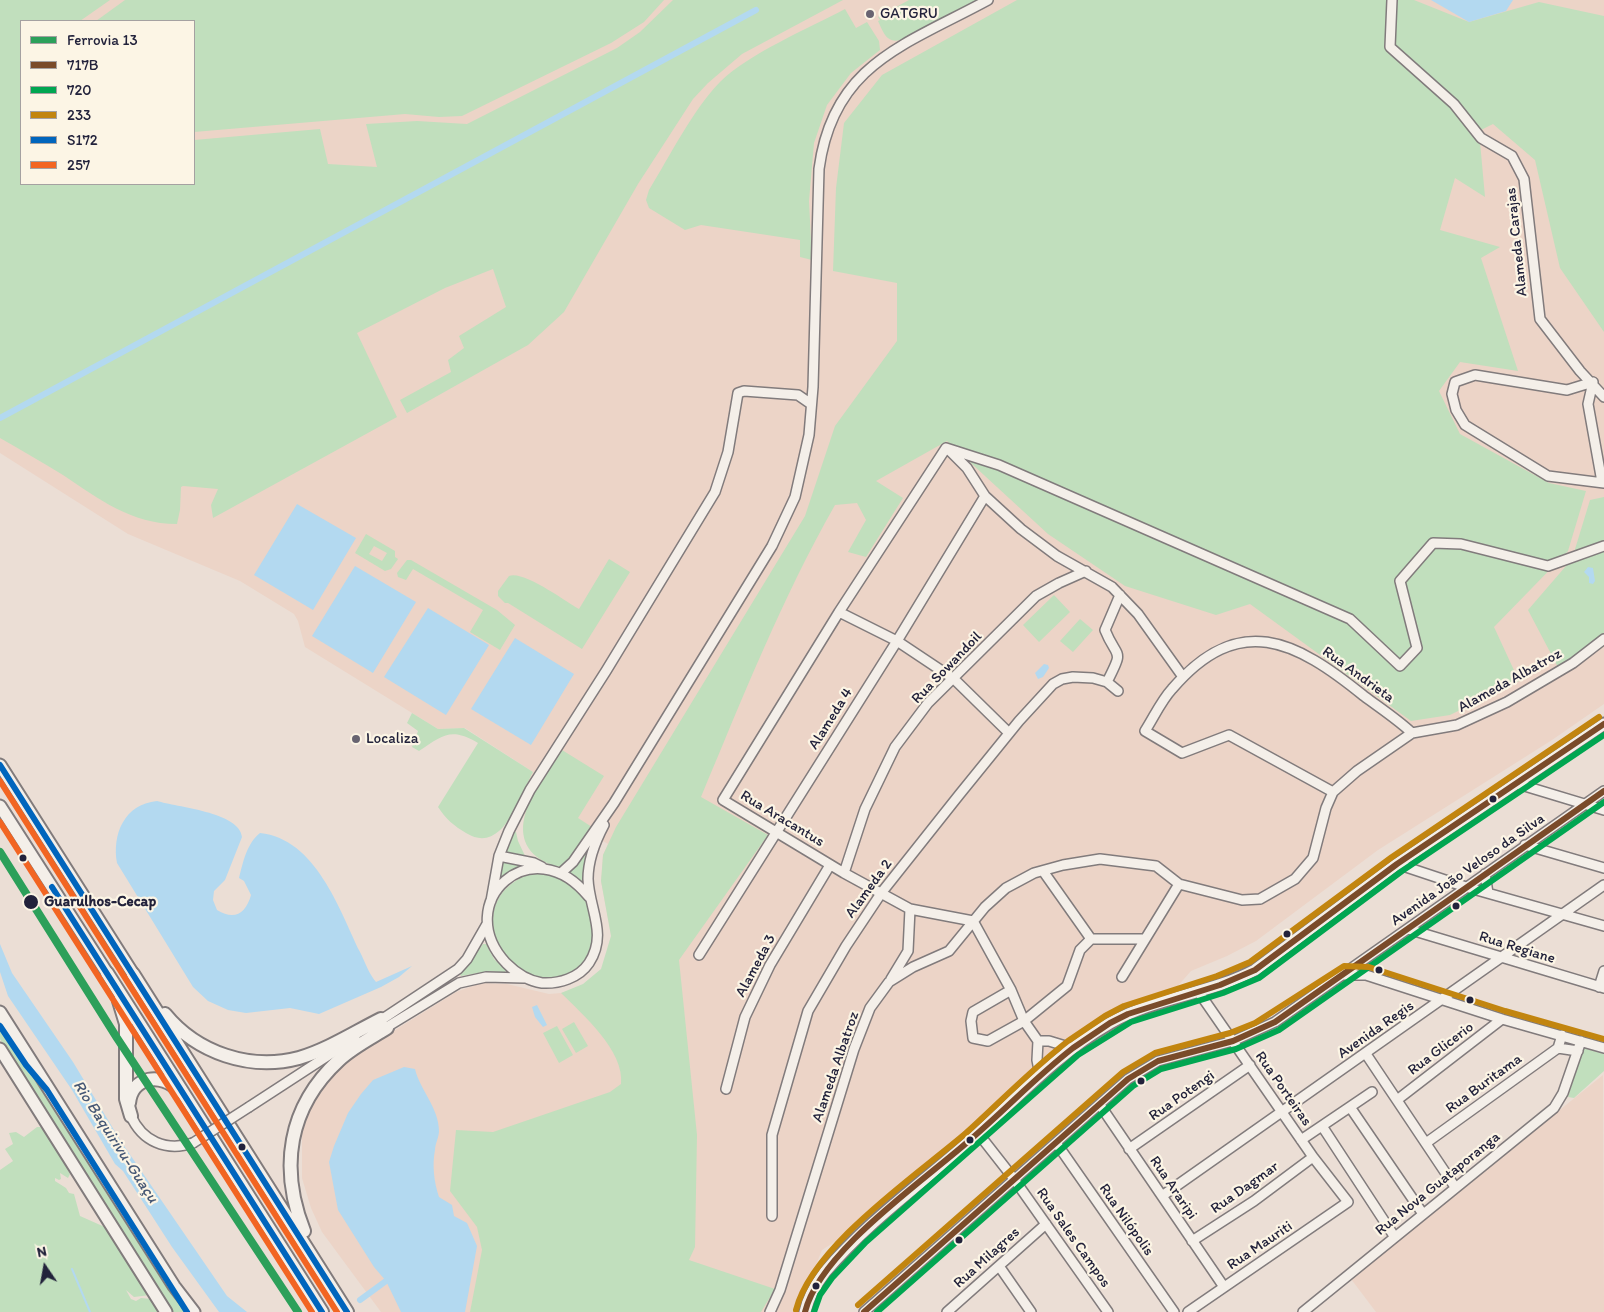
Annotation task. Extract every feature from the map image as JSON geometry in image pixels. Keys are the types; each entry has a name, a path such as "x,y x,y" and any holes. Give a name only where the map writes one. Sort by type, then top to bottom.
{"highway":[{"path":"107,974 322,1312"},
{"path":"107,974 118,998 126,1024 126,1099 131,1116"},
{"path":"133,974 181,1031 214,1052 234,1059 270,1062 299,1058 384,1024"},
{"path":"133,974 348,1312"},
{"path":"331,1285 295,1210 290,1170 292,1139 302,1109 324,1075 341,1058 384,1024"},
{"path":"131,1116 129,1104 132,1092 140,1083 152,1079 170,1083 193,1108"}],"main road":[{"path":"804,1312 815,1286 837,1260 878,1220 1072,1048 1127,1015 1151,1005 1234,981 1255,970 1396,864 1518,784 1604,724"},
{"path":"0,765 133,974"},
{"path":"0,806 107,974"},
{"path":"0,1012 174,1286 194,1312"},
{"path":"0,1049 166,1312"},
{"path":"0,1054 12,1066"}],"street":[{"path":"561,873 573,862 614,803 785,522 795,497 804,463 813,387 819,169 828,126 849,88 869,68 890,53 988,0"},
{"name":"Alameda Carajas","path":"1392,0 1390,47 1454,104 1481,138 1512,156 1524,179 1540,318 1580,371 1593,382 1604,397"},
{"path":"1474,375 1567,390 1593,382 1588,404 1603,482 1548,476 1465,425 1456,410 1452,394 1455,382 1474,375"},
{"path":"798,395 813,387"},
{"path":"384,1024 458,969 471,954 487,924 499,856 509,831 530,790 611,664 715,492 728,452 738,393 744,391 798,395 811,404"},
{"path":"946,448 967,468 985,496 1021,529 1057,556 1104,581 1120,595 1138,614 1183,678"},
{"path":"946,448 999,464 1350,619 1400,666 1417,648 1400,581 1433,543 1461,544 1548,566 1604,546"},
{"name":"Rua Aracantus","path":"946,448 839,612 723,800 830,865 910,908 973,921"},
{"name":"Alameda 4","path":"699,955 897,641 985,496"},
{"name":"Rua Sowandoil","path":"844,873 865,809 895,747 928,703 1036,596 1086,571"},
{"path":"1118,691 1107,682 1119,657 1105,630 1120,595"},
{"path":"839,612 897,641 954,679 1009,733"},
{"name":"Alameda Albatroz","path":"770,1312 780,1290 854,1049 870,1008 889,982 913,967 949,951 985,907 1006,888 1043,870 1100,858 1156,866 1179,884 1242,900 1260,900 1275,893 1295,880 1313,858 1326,808 1333,792 1357,771 1412,733 1457,726 1507,702 1553,676 1599,645 1604,639"},
{"name":"Rua Andrieta","path":"1333,792 1229,735 1182,753 1145,731 1170,690 1192,668 1224,647 1249,640 1283,646 1312,657 1412,733"},
{"name":"Alameda 2","path":"772,1216 772,1135 808,1012 846,946 882,892 1009,733 1053,684 1062,679 1093,678 1107,682"},
{"path":"1518,784 1603,810 1600,794"},
{"name":"Avenida João Veloso da Silva","path":"864,1312 1128,1079 1158,1061 1233,1041 1259,1031 1275,1022 1345,975 1484,874 1600,794"},
{"path":"131,1116 143,1135 156,1143 178,1147 193,1143 336,1052 459,983 486,977 524,978 533,981 555,983 577,974 588,964 597,946 597,918 590,897 590,858 614,803"},
{"path":"1539,835 1542,843 1552,853"},
{"path":"1525,845 1604,868"},
{"path":"499,856 534,863 561,873 574,881 590,897"},
{"path":"1396,864 1466,887 1604,926"},
{"name":"Alameda 3","path":"726,1088 745,1017 770,965 830,865"},
{"path":"491,901 498,889 512,876 529,869 542,867"},
{"path":"1043,870 1092,939"},
{"path":"1484,874 1488,893"},
{"path":"1444,880 1451,898"},
{"path":"1122,977 1179,884"},
{"name":"Avenida Regis","path":"1162,1196 1502,959 1604,885"},
{"path":"889,982 908,951 910,908"},
{"path":"973,921 1011,990 1024,1021 1038,1041 1037,1060 1040,1075"},
{"path":"1418,921 1422,933"},
{"path":"487,924 491,939 499,955 524,978"},
{"name":"Rua Regiane","path":"1408,929 1602,988"},
{"path":"1011,990 973,1012 971,1021 973,1038 988,1041 1024,1021 1067,986 1080,950 1092,939 1145,939"},
{"path":"1359,964 1366,975"},
{"path":"1602,988 1604,971"},
{"path":"1345,975 1366,975 1502,1019 1604,1048"},
{"name":"Rua Porteiras","path":"1198,991 1313,1157 1348,1202"},
{"name":"Rua Glicerio","path":"1397,1100 1502,1019"},
{"path":"1560,1049 1562,1035"},
{"path":"1038,1041 1049,1041 1072,1048"},
{"name":"Rua Nova Guataporanga","path":"1303,1312 1394,1236 1554,1108 1563,1093 1581,1041"},
{"path":"1560,1049 1578,1051"},
{"path":"1560,1049 1570,1056 1573,1066"},
{"name":"Rua Buritama","path":"1426,1143 1560,1049"},
{"path":"1366,1054 1455,1187"},
{"name":"Rua Potengi","path":"1129,1149 1250,1065"},
{"path":"1302,1140 1372,1092"},
{"name":"Rua Araripi","path":"1100,1105 1224,1287"},
{"path":"1350,1107 1423,1214"},
{"path":"1322,1126 1394,1236"},
{"name":"Rua Sales Campos","path":"978,1133 1014,1179 1108,1312"},
{"name":"Rua Nilópolis","path":"1056,1144 1174,1312"},
{"name":"Rua Dagmar","path":"1192,1241 1254,1200 1313,1157"},
{"name":"Rua Mauriti","path":"1188,1312 1348,1202"},
{"name":"Rua Milagres","path":"947,1312 1046,1224"},
{"path":"999,1266 1031,1312"}],"shaded area":[{"path":"0,0 1604,0 1604,704 1552,740 1378,850 1256,941 1191,971 1176,988 1113,1012 1081,1032 873,1217 822,1250 807,1287 801,1312 381,1312 322,1232 311,1208 302,1178 302,1119 318,1090 339,1065 456,992 481,983 507,984 549,994 561,993 619,977 601,881 603,855 608,844 589,833 557,867 540,860 525,841 523,826 525,812 534,792 525,786 533,772 465,728 438,729 305,647 298,621 294,614 240,581 128,534 0,453"},
{"path":"1603,1075 1604,1312 1376,1312 1351,1279"}],"green space":[{"path":"0,0 110,0 81,20 20,20 20,185 195,185 195,140 320,129 328,164 377,167 366,124 417,121 467,124 617,48 640,32 673,0 843,0 742,54 708,83 693,99 638,184 564,312 528,345 407,413 400,400 451,372 448,360 464,348 459,336 506,307 493,269 445,288 357,333 397,417 213,518 211,505 218,489 183,486 181,487 177,524 145,520 130,515 103,501 0,438"},
{"path":"125,0 664,0 644,22 611,43 462,116 439,117 405,114 195,132 195,20 97,20"},
{"path":"909,0 977,0 904,39 894,41 887,37 882,30 878,17"},
{"path":"1017,0 1414,0 1469,22 1539,2 1604,16 1604,332 1560,268 1535,160 1493,124 1479,131 1485,197 1455,178 1440,230 1500,247 1481,258 1518,371 1460,362 1439,391 1460,434 1549,483 1586,491 1568,551 1494,627 1519,681 1450,715 1411,721 1250,604 1216,615 1125,586 1048,534 947,441 876,481 903,498 866,557 848,552 866,520 857,503 835,505 780,612 701,797 768,835 679,960 697,1135 695,1247 689,1260 775,1289 761,1312 470,1312 482,1250 477,1227 450,1191 456,1130 493,1132 610,1092 621,1084 620,1071 609,1046 590,1022 561,993 583,984 601,969 611,936 601,881 603,855 616,827 805,516 835,426 897,341 897,283 833,271 836,188 844,123 882,75"},
{"path":"845,9 856,28 867,22 879,41 880,50 851,73 827,105 814,143 809,201 812,260 800,257 800,240 701,225 685,230 649,208 646,200 649,190 700,106 720,82 746,61"},
{"path":"1604,497 1604,637 1560,671 1528,610 1572,559 1590,500"},
{"path":"366,534 395,551 395,557 398,559 391,569 385,571 355,553","holes":["374,546 387,553 382,561 369,554"]},
{"path":"609,559 630,572 582,649 508,603 505,603 498,596 498,591 509,576 515,575 534,582 579,609"},
{"path":"407,560 411,560 497,610 515,625 500,650 470,632 483,610 413,569 406,580 398,577 397,573"},
{"path":"1054,595 1070,612 1039,642 1023,625"},
{"path":"1080,619 1093,630 1073,652 1060,641"},
{"path":"412,713 438,729 464,728 533,772 516,808 500,830 490,837 479,838 466,833 447,819 438,807 478,743 461,735 454,734 441,737 419,751 412,747 418,731 407,723"},
{"path":"562,750 604,776 578,818 592,827 569,862 563,866 557,866 545,862 531,851 524,838 524,823 535,791"},
{"path":"514,832 516,832 526,858 504,854"},
{"path":"584,852 587,854 585,883 582,884 568,870"},
{"path":"502,863 525,866 525,868 499,883 497,882"},
{"path":"533,873 553,873 567,879 585,897 590,908 594,934 587,958 576,971 560,978 539,978 521,971 506,957 497,940 493,920 497,902 510,885"},
{"path":"483,944 486,944 494,959 506,970 505,973 489,971 461,976 460,974"},
{"path":"574,1022 588,1046 576,1053 562,1029"},
{"path":"557,1026 573,1055 559,1063 543,1033"},
{"path":"0,1030 33,1078 47,1094 184,1312 172,1312 167,1305 0,1039"},
{"path":"1583,1048 1604,1054 1604,1071 1574,1098 1568,1097"},
{"path":"37,1127 44,1127 70,1174 68,1178 60,1173 61,1179 55,1178 55,1181 66,1188 69,1193 74,1194 80,1216 107,1228 150,1295 134,1297 126,1290 131,1299 136,1301 141,1298 151,1299 160,1312 0,1312 0,1170 13,1161 5,1149 13,1144 9,1133 16,1132 24,1137"}],"water":[{"path":"1431,0 1513,0 1506,11 1469,22"},
{"path":"297,504 356,538 313,610 254,575"},
{"path":"355,566 416,602 373,673 312,636"},
{"path":"1588,567 1593,568 1595,581 1593,584 1589,583 1589,577 1584,572"},
{"path":"428,608 489,645 446,715 384,677"},
{"path":"515,638 574,674 531,745 471,709"},
{"path":"1044,664 1048,665 1049,668 1043,677 1038,679 1035,673"},
{"path":"157,801 219,816 231,822 239,829 242,837 225,880 214,891 213,900 217,910 229,915 243,911 251,895 244,881 239,878 249,847 260,833 280,838 296,848 311,862 323,879 334,897 369,972 376,982 412,966 399,977 381,987 319,1014 290,1008 246,1013 228,1010 208,1001 193,987 117,863 116,842 123,823 136,808 146,803"},
{"name":"Rio Baquirivu-Guaçu","path":"0,944 12,973 73,1062 120,1140 227,1296 247,1312 219,1312 172,1247 123,1171 115,1164 72,1090 8,996 0,972"},
{"path":"537,1005 547,1025 543,1027 535,1017 532,1007"},
{"path":"404,1067 415,1069 417,1077 436,1115 439,1133 435,1148 434,1168 439,1197 452,1205 454,1216 467,1223 477,1246 465,1312 401,1312 386,1281 374,1267 338,1210 329,1162 348,1113 373,1080"}],"waterway":[{"path":"0,418 756,10"},
{"path":"72,1269 90,1312"},
{"path":"360,1300 386,1281"}],"rail line":[{"name":"13","path":"0,852 117,1038 298,1312"}],"transit line":[{"name":"233","path":"796,1310 806,1286 822,1261 844,1237 894,1191 966,1133 1029,1074 1068,1041 1105,1016 1124,1006 1217,976 1250,962 1392,857 1599,717"},
{"name":"717B","path":"805,1312 815,1289 831,1265 876,1218 971,1139 1073,1048 1110,1023 1128,1014 1220,985 1255,970 1397,864 1604,724"},
{"name":"720","path":"814,1312 820,1295 832,1278 866,1242 1078,1055 1131,1022 1223,993 1259,978 1402,871 1604,735"},
{"name":"S172","path":"0,765 347,1312"},
{"name":"257","path":"0,781 337,1312"},
{"name":"717B","path":"864,1312 1128,1079 1158,1061 1233,1041 1275,1022 1604,791"},
{"name":"720","path":"877,1312 1133,1086 1161,1069 1236,1049 1279,1030 1604,802"},
{"name":"257","path":"0,822 312,1312"},
{"name":"S172","path":"52,887 322,1312"},
{"name":"233","path":"858,1305 1123,1072 1155,1053 1230,1033 1255,1023 1344,966 1369,967 1505,1011 1604,1039"},
{"name":"S172","path":"0,1026 26,1065 47,1090 187,1312"}],"place":[{"name":"GATGRU","path":"870,14"},
{"name":"Localiza","path":"356,739"},
{"name":"Guarulhos-Cecap","path":"31,902"}]}
